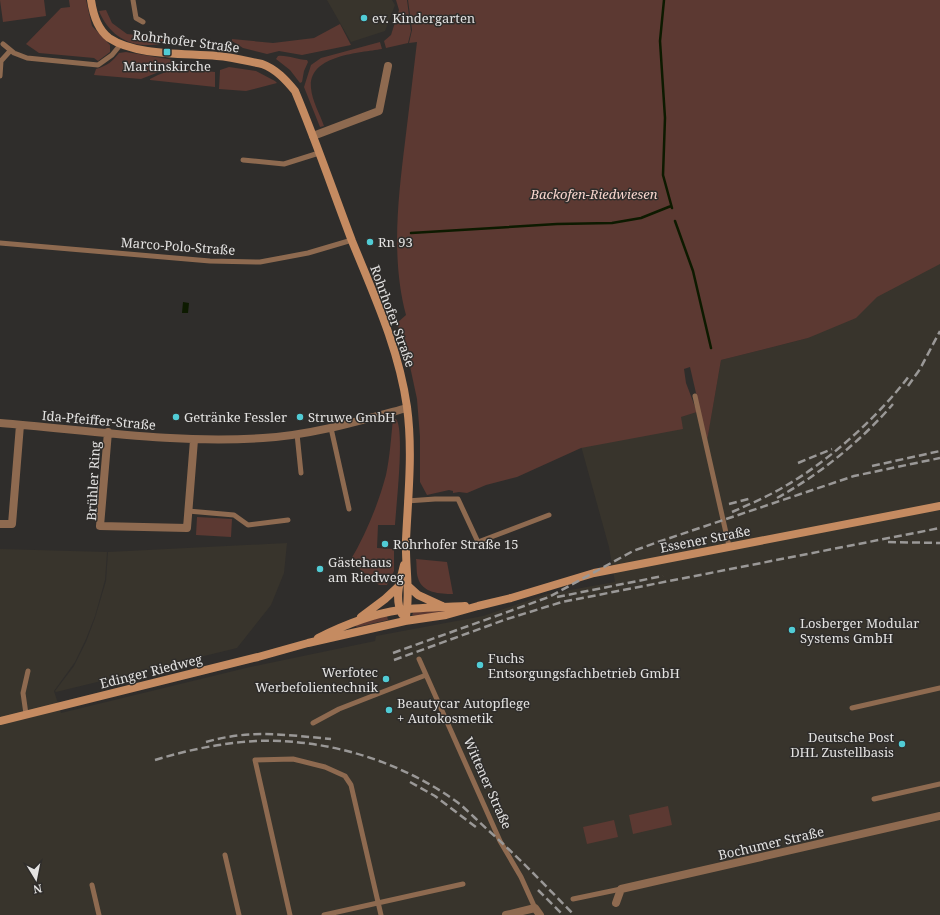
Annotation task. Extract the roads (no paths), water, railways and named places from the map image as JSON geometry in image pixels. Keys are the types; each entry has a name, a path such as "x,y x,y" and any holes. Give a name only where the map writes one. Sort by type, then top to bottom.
{"main road":[{"name":"Rohrhofer Straße","path":"91,0 98,26 108,37 121,44 136,50 219,56 235,58 268,66 288,82 295,92 392,341 400,369 407,408 410,445 405,561 408,586 403,610"},
{"name":"Essener Straße","path":"405,621 446,616 594,573 940,506"},
{"name":"Rohrhofer Straße","path":"405,561 399,586 398,602 403,610 405,621"},
{"path":"356,621 385,599 399,586"},
{"path":"408,586 418,595 445,607"},
{"name":"Essener Straße","path":"403,610 478,606"},
{"name":"Edinger Riedweg","path":"308,643 356,621 403,610"},
{"name":"Edinger Riedweg","path":"0,720 258,657 308,643 405,621"}],"street":[{"path":"313,136 379,111 388,66"},
{"name":"Ida-Pfeiffer-Straße","path":"0,423 194,440 263,438 331,428 407,408"},
{"path":"0,524 12,524 20,425"},
{"name":"Brühler Ring","path":"108,432 100,526 187,528 194,440"},
{"name":"Bochumer Straße","path":"621,889 940,816"},
{"path":"616,903 621,889"},
{"path":"506,915 537,911"}],"lane":[{"path":"133,0 136,18 144,22"},
{"path":"3,44 10,51 27,58 98,65 112,55 121,44"},
{"path":"0,76 1,61 10,51"},
{"path":"243,160 284,164 319,153"},
{"name":"Marco-Polo-Straße","path":"0,243 210,261 260,262 308,253 352,240"},
{"path":"695,396 729,546"},
{"path":"331,428 349,509"},
{"path":"297,434 301,473"},
{"path":"407,501 458,499 478,542 549,515"},
{"path":"188,511 234,515 248,525 288,520"},
{"name":"Wittener Straße","path":"419,659 500,841 521,878 537,911"},
{"path":"26,714 22,693 28,671"},
{"path":"313,723 339,709 426,675"},
{"path":"852,708 940,688"},
{"path":"290,915 255,760 293,759 325,767 345,776 352,785 381,915"},
{"path":"874,799 940,784"},
{"path":"225,855 239,915"},
{"path":"324,915 463,884"},
{"path":"92,885 99,915"},
{"path":"573,899 621,889"}],"waterway":[{"path":"664,0 660,41 665,118 663,175 672,208"},
{"path":"411,233 557,224 612,223 641,218 671,206"},
{"path":"675,221 693,271 711,348"}],"railway":[{"path":"908,386 920,369 940,331"},
{"path":"732,512 760,500 780,489 803,475 837,450 869,421 909,376"},
{"path":"777,498 809,479 839,456 867,431 893,404"},
{"path":"798,463 832,449"},
{"path":"872,466 940,451"},
{"path":"393,653 549,597 633,551 658,542 854,476 940,458"},
{"path":"729,504 752,498"},
{"path":"394,660 507,619 562,602 940,528"},
{"path":"888,542 940,543"},
{"path":"557,597 663,576"},
{"path":"206,742 238,735 253,734 331,739"},
{"path":"155,760 218,745 256,741 283,741 337,749 390,765 415,776 461,805 521,861 574,915"},
{"path":"410,782 435,796 477,828"},
{"path":"538,890 563,915"}],"place":[{"name":"ev. Kindergarten","path":"364,18"},
{"name":"Martinskirche","path":"167,52"},
{"name":"Rn 93","path":"370,242"},
{"name":"Getränke Fessler","path":"176,417"},
{"name":"Struwe GmbH","path":"300,417"},
{"name":"Rohrhofer Straße 15","path":"385,544"},
{"name":"Gästehaus am Riedweg","path":"320,569"},
{"name":"Losberger Modular Systems GmbH","path":"792,630"},
{"name":"Fuchs Entsorgungsfachbetrieb GmbH","path":"480,665"},
{"name":"Werfotec Werbefolientechnik","path":"386,679"},
{"name":"Beautycar Autopflege + Autokosmetik","path":"389,710"},
{"name":"Deutsche Post DHL Zustellbasis","path":"902,744"}],"park label":[{"name":"Backofen-Riedwiesen","path":"594,194"}]}
